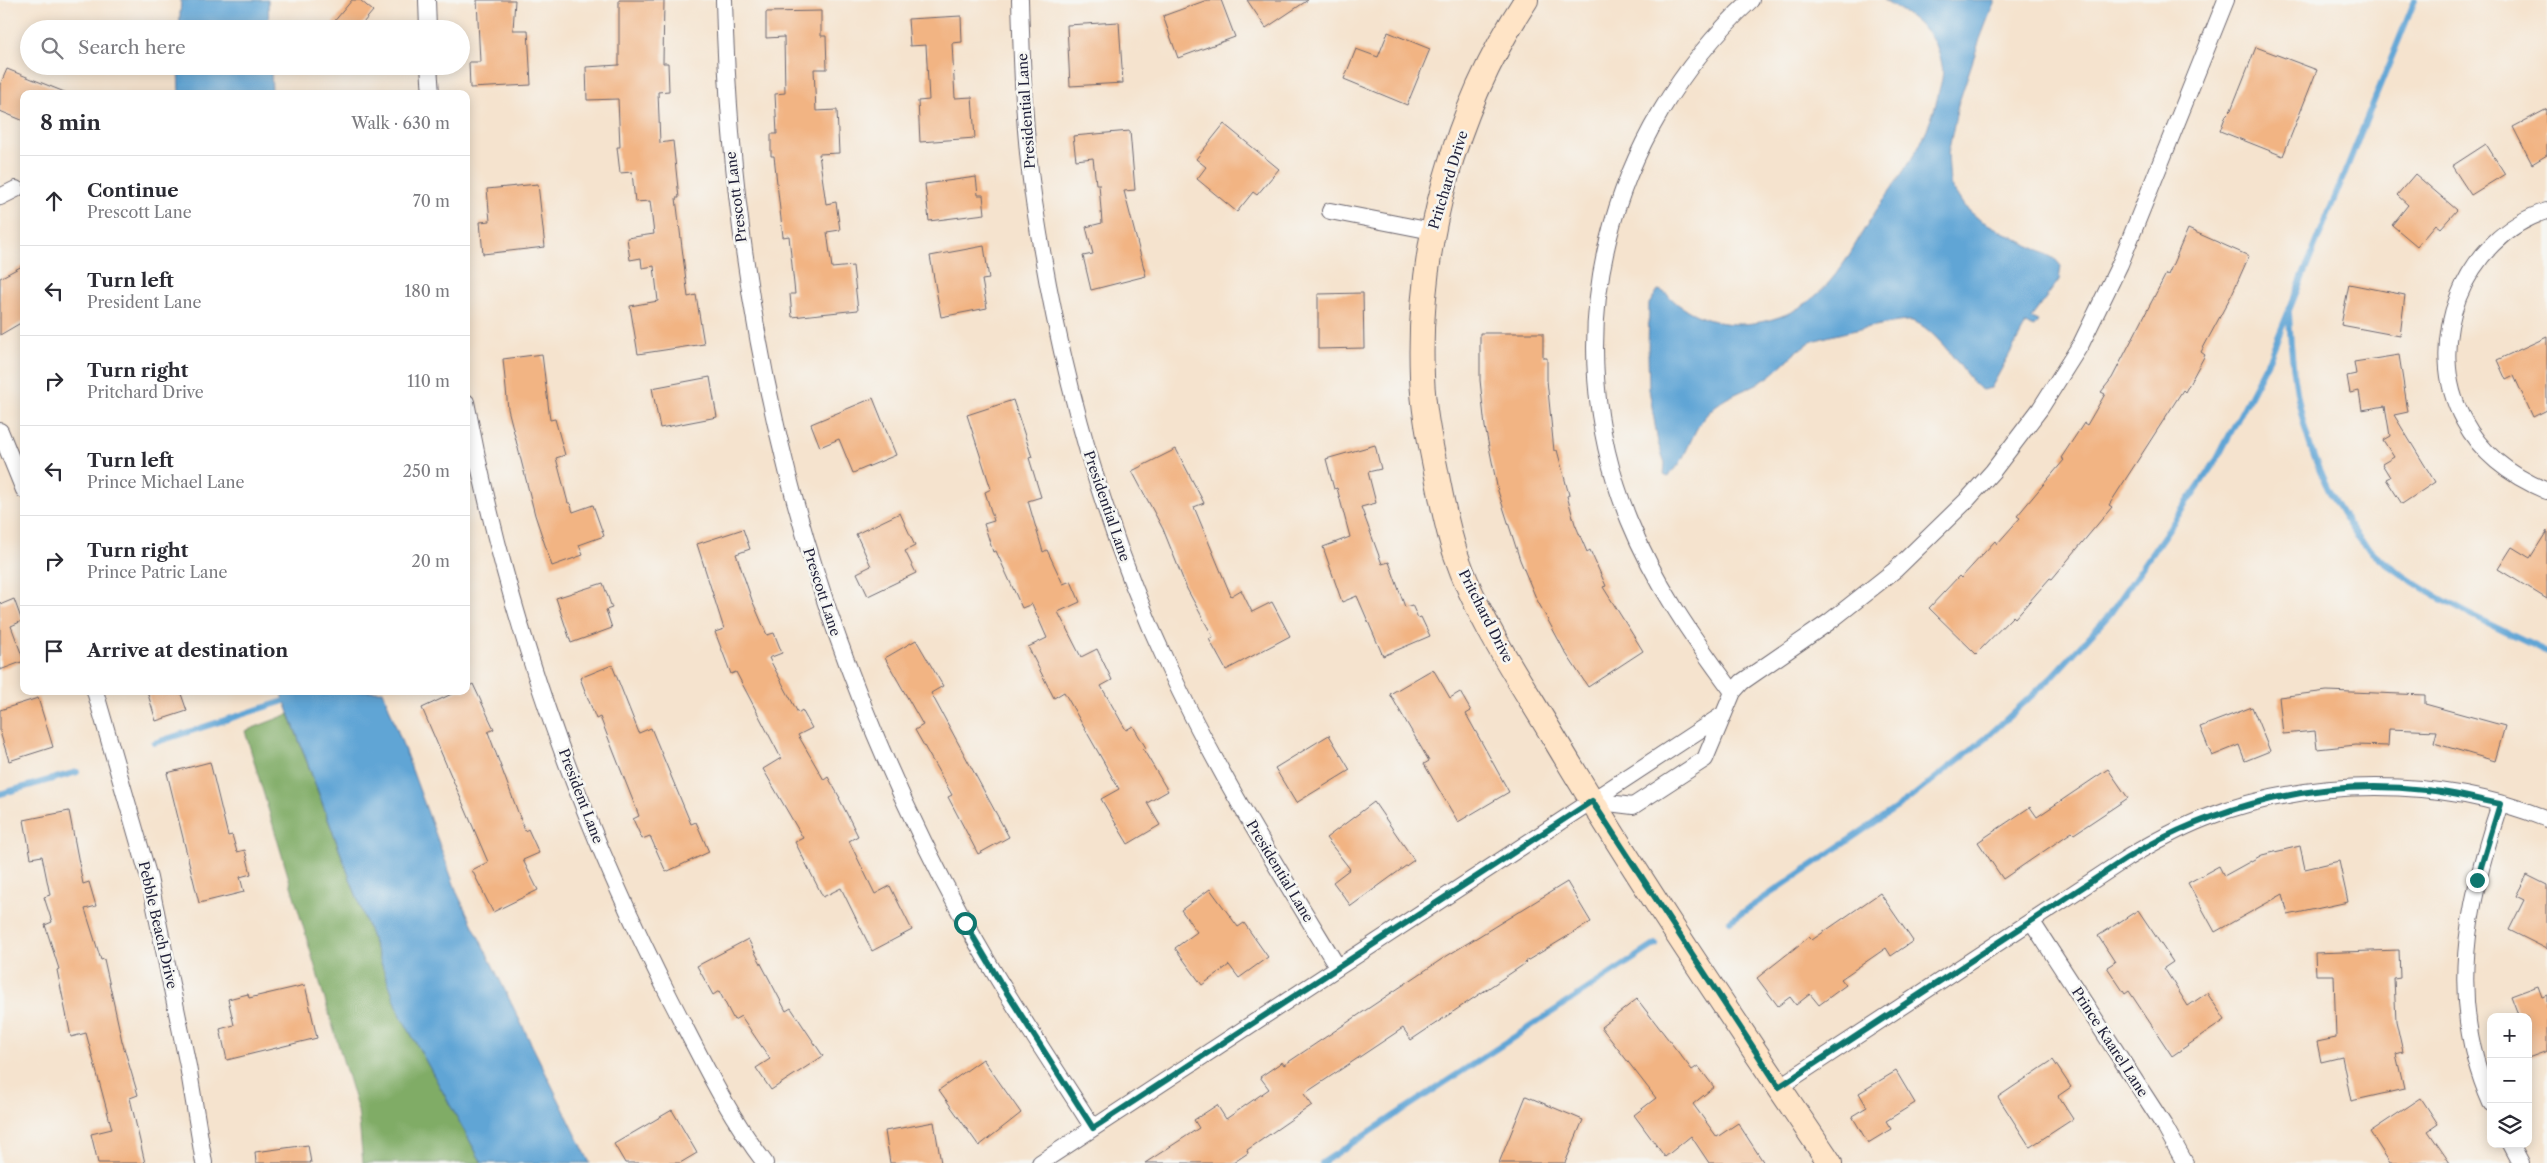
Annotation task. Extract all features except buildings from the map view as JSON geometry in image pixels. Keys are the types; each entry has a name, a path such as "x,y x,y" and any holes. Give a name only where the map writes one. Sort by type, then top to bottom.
{"street":[{"path":"427,0 428,20"},
{"name":"Prescott Lane","path":"724,0 730,144 749,293 777,436 816,576 865,709 901,795 930,855 1000,982 1093,1128"},
{"name":"Presidential Lane","path":"1020,0 1022,73 1033,200 1060,346 1082,432 1107,514 1168,668 1204,741 1253,828 1337,966"},
{"name":"Pritchard Drive","path":"1526,0 1493,59 1468,116 1445,183 1432,231 1426,267 1422,380 1426,417 1446,520 1458,561 1478,604 1500,646 1592,801 1830,1163"},
{"path":"1733,692 1691,636 1655,578 1629,520 1612,472 1601,422 1596,350 1603,266 1616,212 1634,161 1663,105 1685,72 1709,42 1751,0"},
{"path":"1592,801 1633,806 1705,759 1733,692 1753,673 1829,622 1896,570 1974,493 2040,408 2081,344 2120,264 2226,0"},
{"path":"430,75 431,90"},
{"path":"0,197 16,189"},
{"path":"1330,211 1432,231"},
{"path":"2547,211 2511,229 2481,256 2460,291 2453,312 2447,352 2451,390 2464,421 2473,436 2510,472 2547,491"},
{"name":"President Lane","path":"470,421 484,487 511,591 550,716 595,835 653,964 690,1038 750,1143 765,1163"},
{"path":"0,431 20,480"},
{"name":"Pebble Beach Drive","path":"96,695 149,878 185,1048 204,1163"},
{"path":"1040,1163 1337,966 1724,714"},
{"path":"1779,1087 2127,858 2164,836 2206,818 2244,806 2311,792 2350,788 2425,790 2500,804 2547,820"},
{"path":"2487,1091 2470,1039 2465,996 2466,937 2477,880 2500,804"},
{"name":"Prince Kaarel Lane","path":"2032,922 2165,1127 2185,1163"},
{"path":"2513,1148 2521,1163"}],"green space":[{"path":"289,714 400,1014 482,1163 363,1163 358,1111 245,731"}],"water":[{"path":"181,0 268,0 269,20 180,20"},
{"path":"1884,0 1995,0 1958,105 1948,154 1950,184 1964,206 1980,220 2055,259 2061,266 2059,280 2031,318 2038,321 2034,327 2026,324 1991,388 1982,390 1975,385 1938,339 1912,321 1878,326 1816,340 1797,352 1768,377 1716,406 1700,423 1680,463 1668,477 1664,475 1665,463 1658,443 1649,389 1649,304 1658,290 1664,292 1679,305 1691,312 1715,321 1728,323 1740,324 1766,321 1800,307 1820,292 1842,266 1920,145 1934,111 1943,68 1939,54 1928,34 1903,12"},
{"path":"178,75 271,75 272,90 179,90"},
{"path":"282,695 384,695 458,895 590,1163 482,1163 400,1014"}],"waterway":[{"path":"1730,921 1909,799 1987,737 2052,677 2110,614 2217,459 2270,357 2415,0"},
{"path":"2289,313 2297,391 2309,441 2328,489 2356,535 2387,564 2430,593 2547,652"},
{"path":"154,743 284,701"},
{"path":"0,794 77,772"},
{"path":"1322,1163 1656,944"}],"route":[{"path":"965,923 1000,982 1093,1128 1337,966 1592,801 1779,1087 2127,858 2174,831 2223,812 2279,798 2341,789 2402,788 2425,790 2457,794 2500,804 2477,880"}]}
